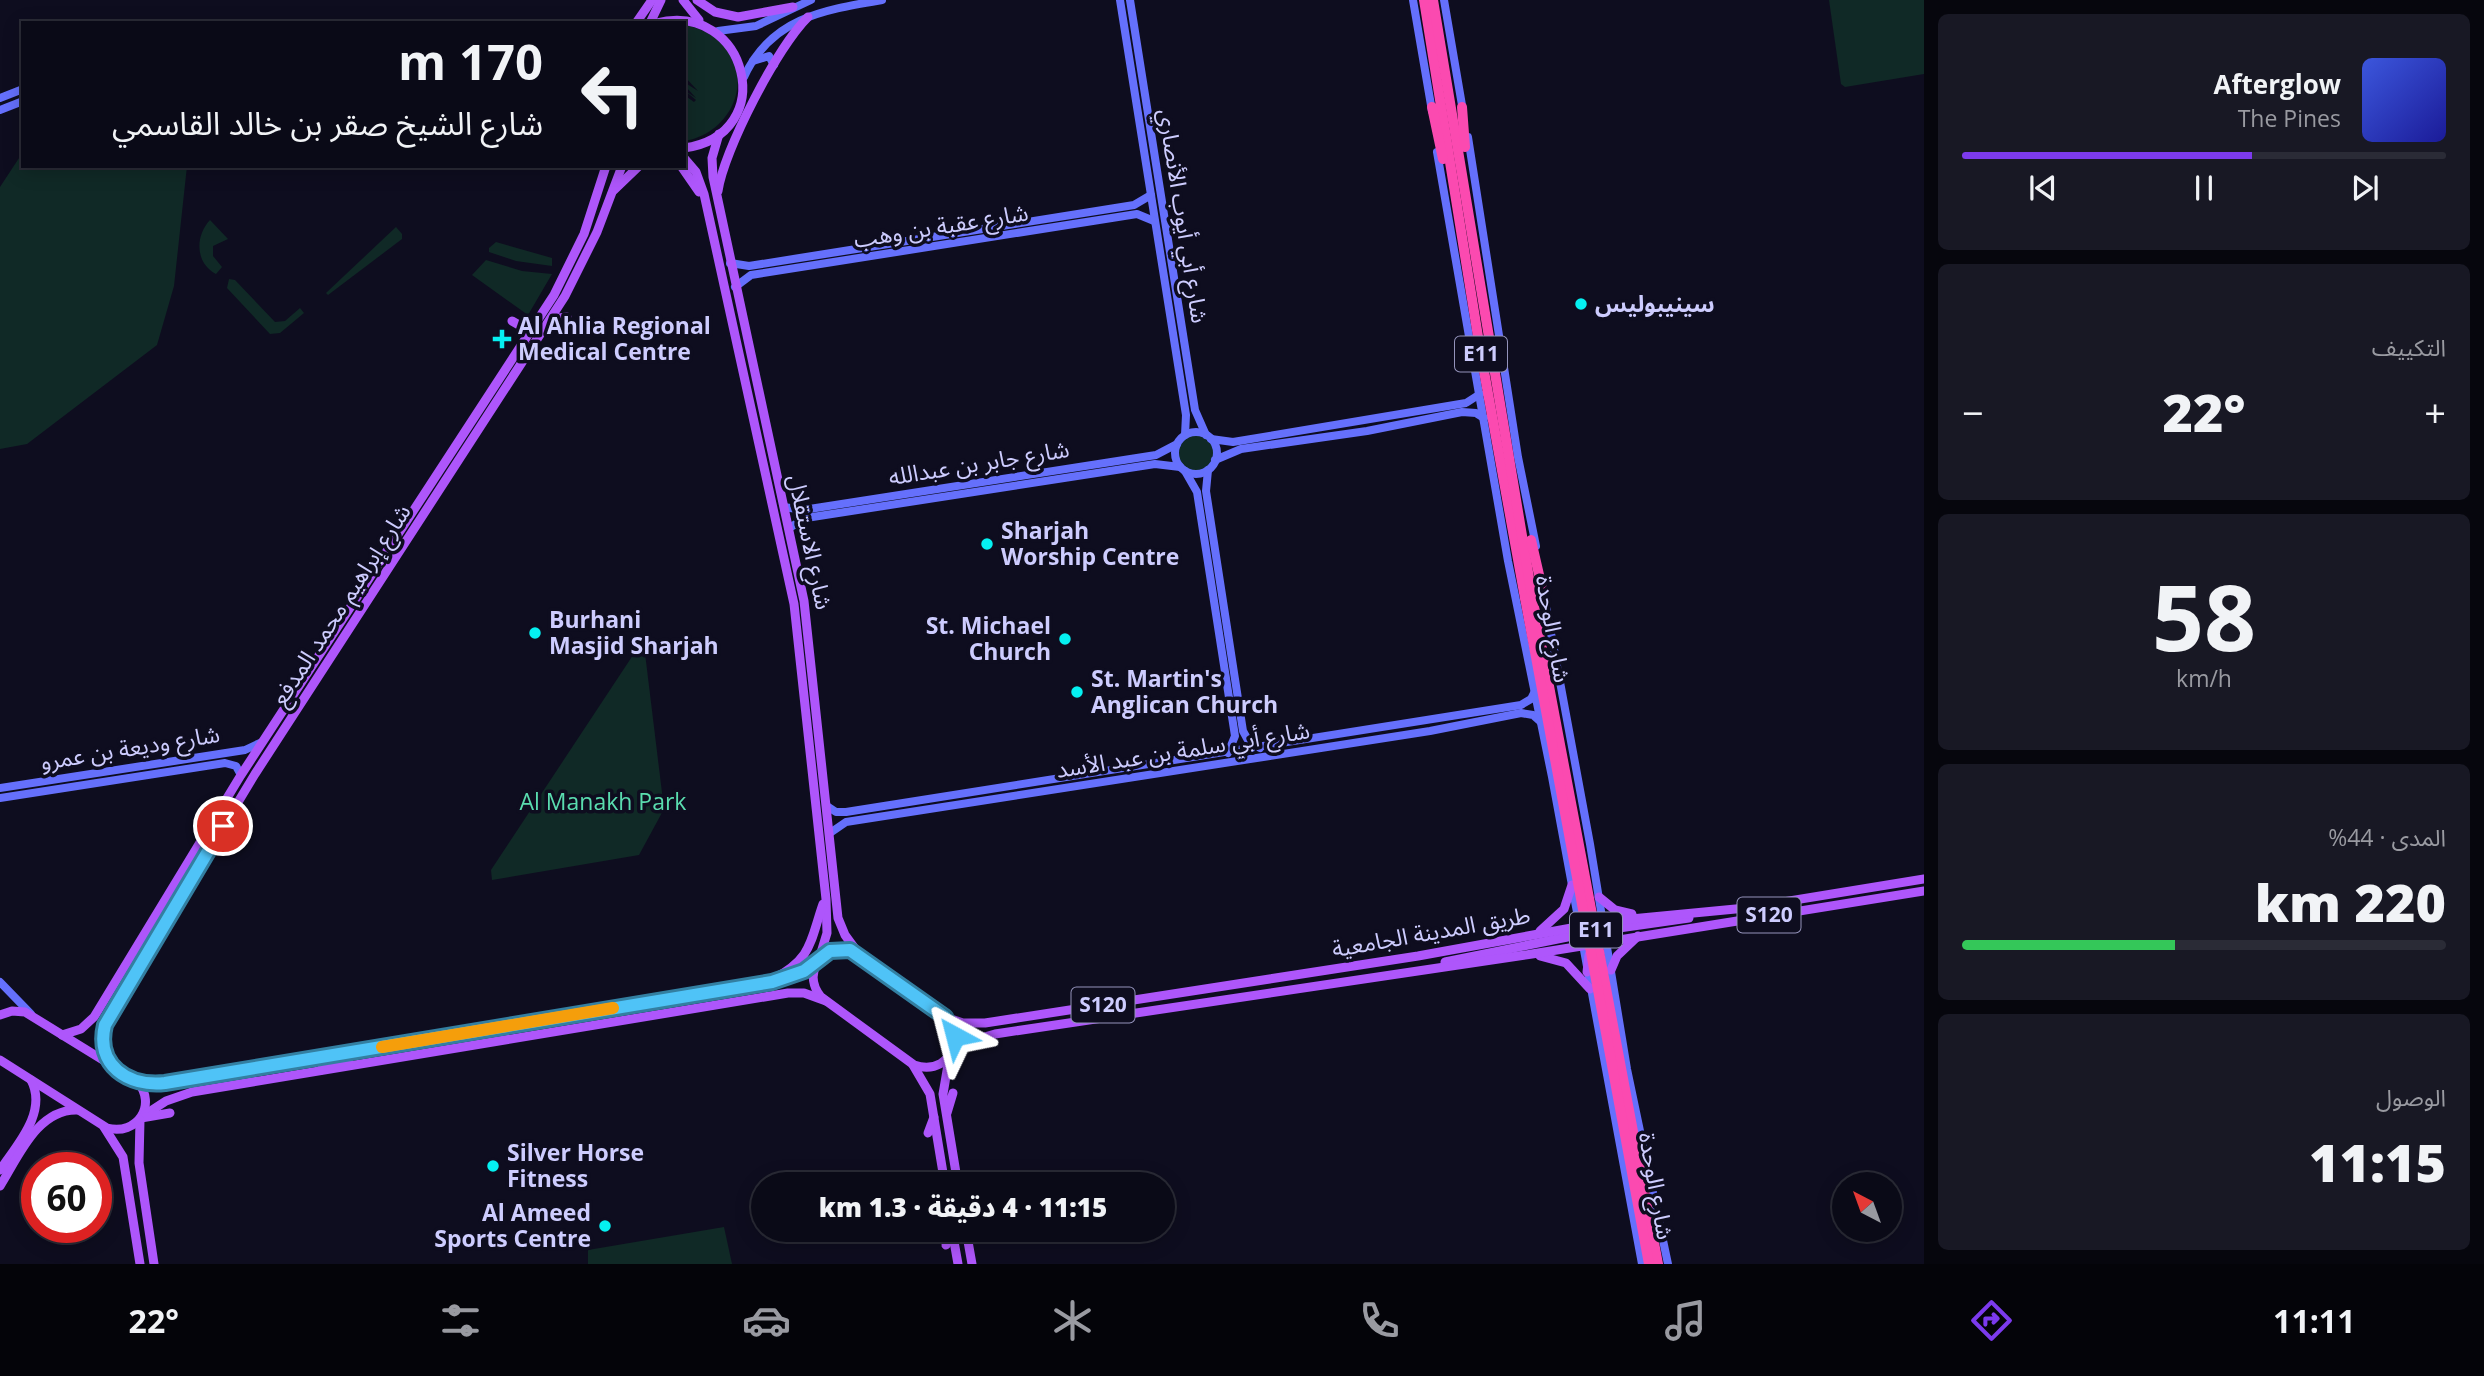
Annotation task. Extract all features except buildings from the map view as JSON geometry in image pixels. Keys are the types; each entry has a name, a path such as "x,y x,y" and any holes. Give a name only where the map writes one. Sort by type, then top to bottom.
{"highway":[{"name":"شارع الوحدة","path":"1424,0 1447,107"},
{"name":"شارع الوحدة","path":"1433,0 1465,226 1515,485 1530,597 1649,1264"},
{"path":"1447,107 1465,226"},
{"name":"شارع الوحدة","path":"1465,226 1477,350 1530,597 1658,1264"}],"main road":[{"path":"637,21 652,0"},
{"path":"651,21 661,0"},
{"path":"683,0 700,22"},
{"path":"697,0 715,12 738,17 793,7"},
{"path":"717,200 728,156 789,38 808,17"},
{"path":"664,21 677,18 700,22 718,31 734,49 744,78 738,109 719,134 701,144 686,148"},
{"name":"شارع الاستقلال","path":"719,134 712,158 717,200 789,528 808,628 838,918 845,935 861,957"},
{"name":"شارع الاستقلال","path":"686,161 699,179 708,209 790,583 803,670 826,899 827,933 813,974 814,987 826,1001"},
{"name":"شارع إبراهيم محمد المدفع","path":"62,1035 81,1029 94,1017 241,775 530,331 571,264 605,168"},
{"name":"شارع إبراهيم محمد المدفع","path":"109,1064 103,1046 107,1020 201,862 513,374 551,319 585,260 621,168"},
{"path":"611,194 637,168"},
{"path":"683,168 708,209"},
{"path":"551,319 567,317"},
{"path":"512,321 534,335 513,374"},
{"path":"817,810 824,831 830,833"},
{"path":"201,862 196,859 211,827"},
{"name":"S120","path":"1604,926 1654,915 1746,908 1924,879"},
{"path":"1536,933 1564,909 1572,885"},
{"name":"طريق المدينة الجامعية","path":"945,1017 964,1023 985,1023 1418,956 1536,933 1606,941 1924,891"},
{"path":"1599,897 1620,913 1654,915"},
{"path":"765,984 789,969 806,951 817,931 826,899"},
{"path":"1437,967 1455,958 1584,938 1604,926 1689,918 1710,911"},
{"path":"1611,970 1620,952 1639,935"},
{"path":"1584,938 1587,972"},
{"name":"طريق المدينة الجامعية","path":"909,1061 931,1068 974,1040 995,1034 1532,954 1584,938"},
{"path":"0,1016 17,1011 33,1017 137,1081 165,1083 765,984 793,976 837,949 850,950 945,1017 954,1031 943,1082 956,1172"},
{"path":"1532,954 1566,963 1580,975 1590,989"},
{"path":"693,1009 712,998 713,992"},
{"path":"0,1059 103,1125 122,1130 166,1101 192,1092 789,993 804,993 826,1001 909,1061 926,1084 943,1172"},
{"path":"321,1070 324,1063 351,1058 362,1050"},
{"path":"1,1178 11,1164 8,1157 35,1111 36,1092 30,1079"},
{"path":"137,1081 146,1097 141,1118 138,1156 153,1264"},
{"path":"946,1114 953,1093"},
{"path":"1,1178 46,1120 59,1112 79,1111"},
{"path":"141,1118 170,1113"},
{"path":"928,1133 934,1116"},
{"path":"103,1125 123,1157 140,1264"},
{"path":"954,1157 964,1163"},
{"path":"955,1242 958,1264"},
{"path":"968,1242 972,1264"}],"street":[{"path":"718,31 757,26 811,0"},
{"path":"744,78 751,63 776,34 808,17 882,0"},
{"name":"شارع أبي أيوب الأنصاري","path":"1120,0 1186,415 1185,435"},
{"name":"شارع أبي أيوب الأنصاري","path":"1130,0 1195,410 1208,437"},
{"path":"1413,0 1447,107 1518,457 1536,689 1584,938"},
{"path":"1444,0 1447,107 1435,142 1457,269 1477,350 1480,394 1508,561 1530,597 1599,897 1638,1126 1668,1264"},
{"path":"751,63 767,55 772,58 774,65"},
{"path":"1,97 21,90"},
{"path":"0,110 21,102"},
{"name":"شارع عقبة بن وهب","path":"730,263 745,267 1138,204 1151,195"},
{"path":"1071,224 1081,217 1080,213"},
{"name":"شارع عقبة بن وهب","path":"735,287 748,276 1071,224 1137,214 1155,221"},
{"path":"806,267 805,262 817,259 820,255"},
{"path":"1228,753 1235,736 1197,492 1175,454 1177,444 1185,435 1196,432 1233,442 1470,402 1480,394"},
{"path":"1434,418 1454,411 1454,405"},
{"path":"1215,460 1236,450 1472,411 1484,418"},
{"path":"1208,437 1216,451 1215,460 1208,470 1206,491 1244,735 1252,745 1260,748"},
{"name":"شارع جابر بن عبدالله","path":"784,507 799,511 1156,455 1177,444"},
{"name":"شارع جابر بن عبدالله","path":"789,528 802,519 1155,464 1183,469"},
{"path":"1183,469 1194,474 1208,470"},
{"path":"841,513 841,508 853,502"},
{"path":"1224,667 1232,692 1238,696"},
{"name":"شارع أبي سلمة بن عبد الأسد","path":"827,806 842,813 884,807 1480,712 1521,705 1531,699 1536,689"},
{"path":"1468,723 1478,719 1480,712"},
{"name":"شارع أبي سلمة بن عبد الأسد","path":"830,833 842,823 1521,713 1533,715 1542,723"},
{"name":"شارع وديعة بن عمرو","path":"0,788 248,749 264,740"},
{"path":"181,771 200,763 201,757"},
{"name":"شارع وديعة بن عمرو","path":"0,796 228,763 236,766 241,775"},
{"path":"0,796 33,783"},
{"path":"878,817 877,812 884,807"},
{"path":"1587,972 1642,1264"},
{"path":"0,982 33,1017"}],"green space":[{"path":"1829,0 1924,0 1924,74 1845,87 1841,84"},
{"path":"686,25 707,33 723,44 735,63 738,78 737,93 724,119 699,137 686,140 686,96 694,102 696,100 686,92 696,98 686,87 687,84 698,91 686,78"},
{"path":"21,155 21,168 187,168 174,286 157,345 27,444 0,449 0,187"},
{"path":"210,220 228,239 213,246 213,256 222,267 216,274 204,263 200,249 202,234"},
{"path":"396,227 402,234 402,239 328,295 326,293"},
{"path":"496,242 552,258 552,266 516,261 489,252 489,248"},
{"path":"486,260 522,271 552,274 528,315 472,275"},
{"path":"229,279 235,280 275,322 285,321 300,308 304,313 280,333 270,334 227,288"},
{"path":"1196,435 1208,441 1214,453 1208,465 1196,471 1184,465 1178,453 1184,441"},
{"name":"Al Manakh Park","path":"641,643 644,645 664,809 639,855 492,880 491,870"},
{"path":"724,1227 732,1264 588,1264 588,1250"}],"slow traffic":[{"path":"382,1047 613,1008"}],"place":[{"name":"سينيبوليس","path":"1581,304"},
{"name":"Al Ahlia Regional Medical Centre","path":"502,339"},
{"name":"Sharjah Worship Centre","path":"987,544"},
{"name":"Burhani Masjid Sharjah","path":"535,633"},
{"name":"St. Michael Church","path":"1065,639"},
{"name":"St. Martin's Anglican Church","path":"1077,692"},
{"name":"Silver Horse Fitness","path":"493,1166"},
{"name":"Al Ameed Sports Centre","path":"605,1226"}],"route":[{"path":"223,826 105,1025 103,1046 109,1064 137,1081 165,1083 772,982 799,974 824,954 837,949 856,953 945,1017 955,1036"}]}
